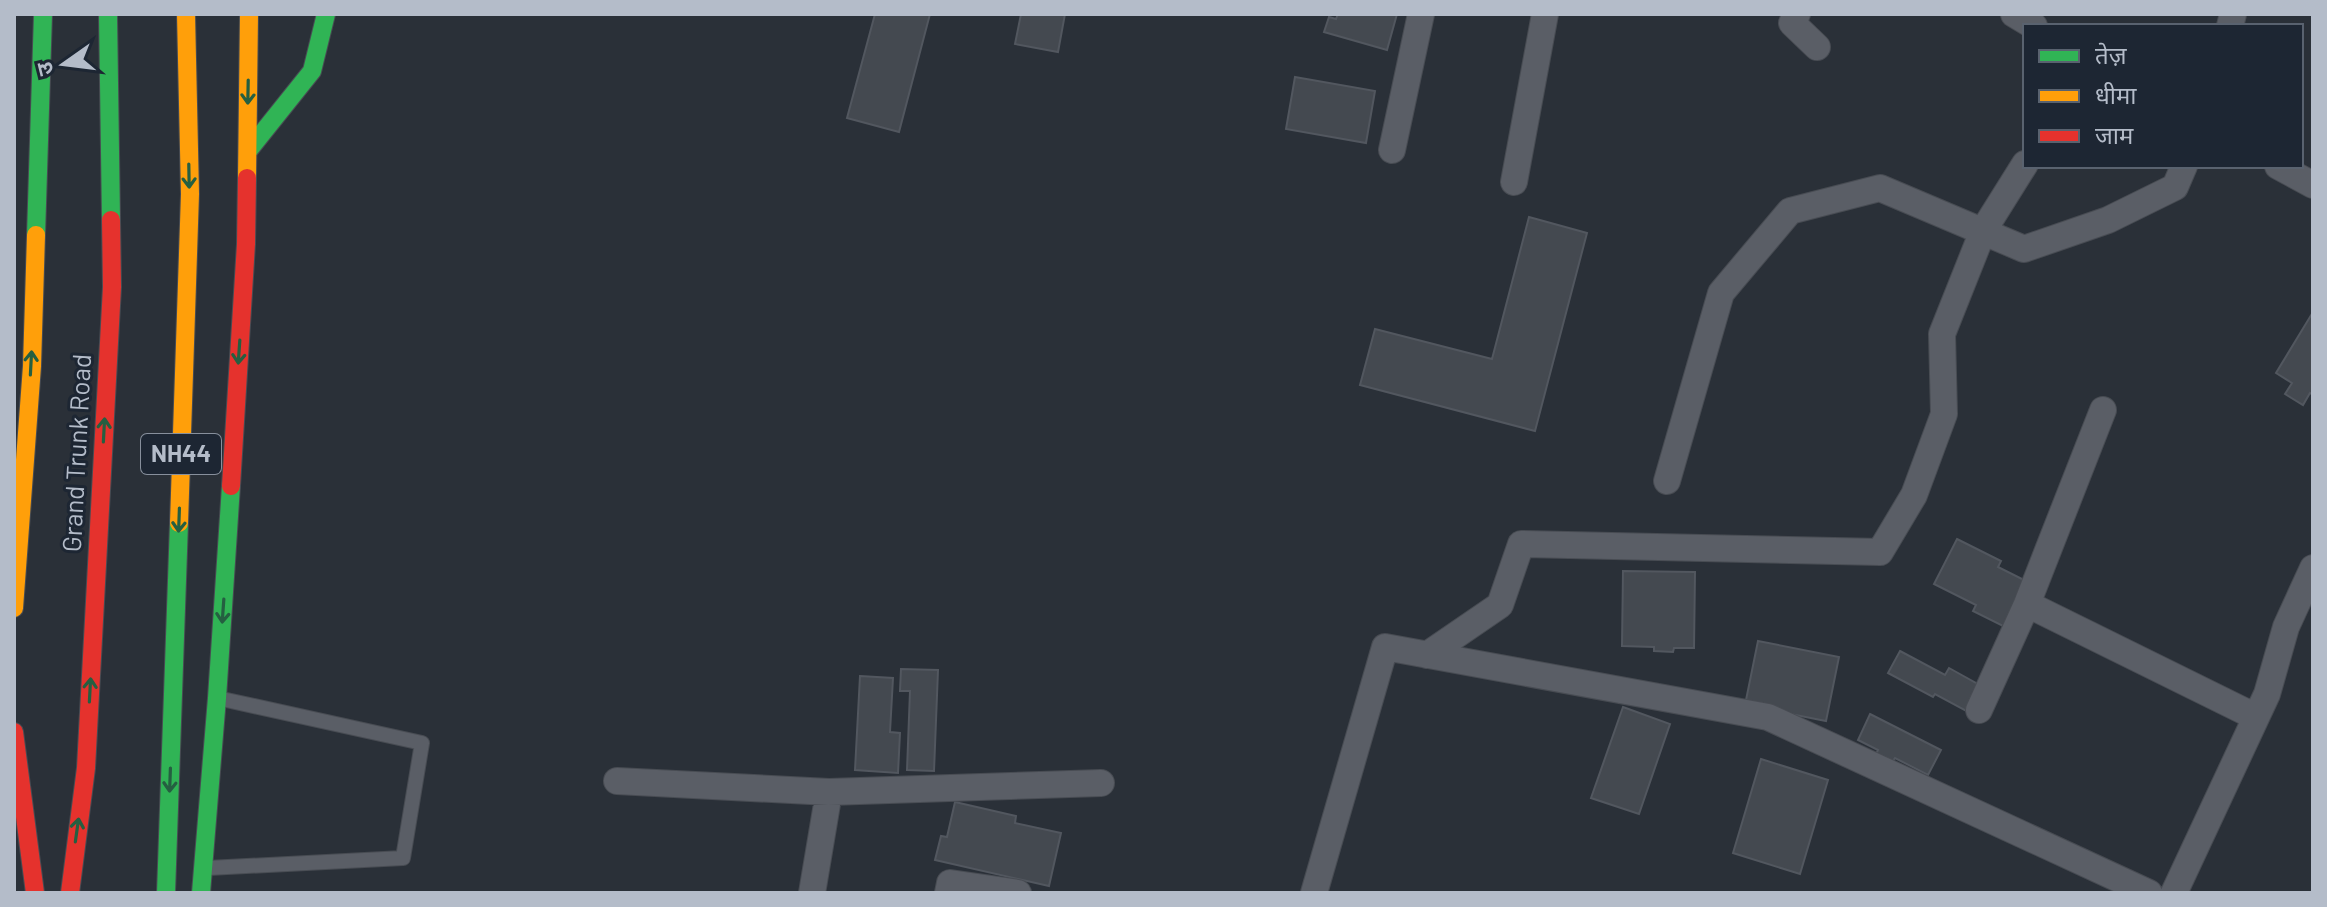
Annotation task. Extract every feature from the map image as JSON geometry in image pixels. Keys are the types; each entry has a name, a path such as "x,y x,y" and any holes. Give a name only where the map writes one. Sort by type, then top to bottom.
{"main road":[{"path":"14,608 32,366 43,14"},
{"name":"Grand Trunk Road","path":"70,893 86,768 112,287 108,14"},
{"name":"NH44","path":"166,893 190,194 186,14"},
{"path":"201,893 217,698 246,244 249,14"},
{"path":"248,151 312,71 326,14"},
{"path":"14,732 35,893"}],"street":[{"path":"1392,150 1421,14"},
{"path":"1514,182 1545,14"},
{"path":"1797,14 1792,23 1817,47"},
{"path":"1427,655 1500,605 1521,544 1880,552 1914,495 1944,414 1942,334 1983,231 2023,167"},
{"path":"1667,481 1721,293 1790,211 1880,188 2024,249 2108,220 2175,187 2183,168"},
{"path":"2282,168 2312,184"},
{"path":"1979,710 2027,604 2103,410"},
{"path":"2174,893 2267,694 2286,627 2313,568"},
{"path":"2027,604 2256,717"},
{"path":"1314,893 1385,647 1768,717 2149,893"},
{"path":"617,781 829,792 1101,783"},
{"path":"812,893 829,792"},
{"path":"948,893 950,883 1018,893"}],"lane":[{"path":"203,868 403,858 422,743 217,698"}],"building":[{"path":"875,14 930,14 899,132 847,118"},
{"path":"1021,14 1065,14 1058,52 1015,44"},
{"path":"1338,14 1397,14 1387,50 1324,32 1329,17 1336,19"},
{"path":"1295,77 1375,91 1366,143 1286,129"},
{"path":"1529,217 1587,233 1535,431 1360,385 1375,329 1492,359"},
{"path":"2313,312 2313,395 2310,393 2303,405 2285,394 2292,383 2276,373"},
{"path":"1957,539 2001,561 1998,567 2028,582 2005,627 1973,611 1976,605 1934,584"},
{"path":"1623,571 1695,572 1694,648 1674,648 1673,652 1654,651 1654,647 1622,646"},
{"path":"1758,641 1839,657 1826,721 1745,705"},
{"path":"1900,651 1945,675 1949,668 1983,687 1970,713 1888,673"},
{"path":"901,669 938,670 934,771 907,770 910,691 900,691"},
{"path":"860,676 893,678 890,732 900,733 898,773 855,770"},
{"path":"1623,707 1670,724 1639,814 1591,798"},
{"path":"1870,714 1941,750 1928,775 1895,758 1892,762 1876,754 1878,750 1858,740"},
{"path":"1761,759 1828,780 1800,874 1733,853"},
{"path":"955,802 1016,816 1015,823 1061,833 1049,886 935,860 941,836 947,837"}],"traffic: fast":[{"path":"36,235 43,14"},
{"path":"108,14 111,220"},
{"path":"248,151 312,71 326,14"},
{"path":"201,893 231,486"},
{"path":"166,893 179,523"}],"traffic: slow":[{"path":"179,523 190,194 186,14"},
{"path":"247,178 249,14"},
{"path":"14,608 32,366 36,235"}],"traffic: jam":[{"path":"231,486 246,244 247,178"},
{"path":"70,893 86,768 112,287 111,220"},
{"path":"14,732 35,893"}]}
